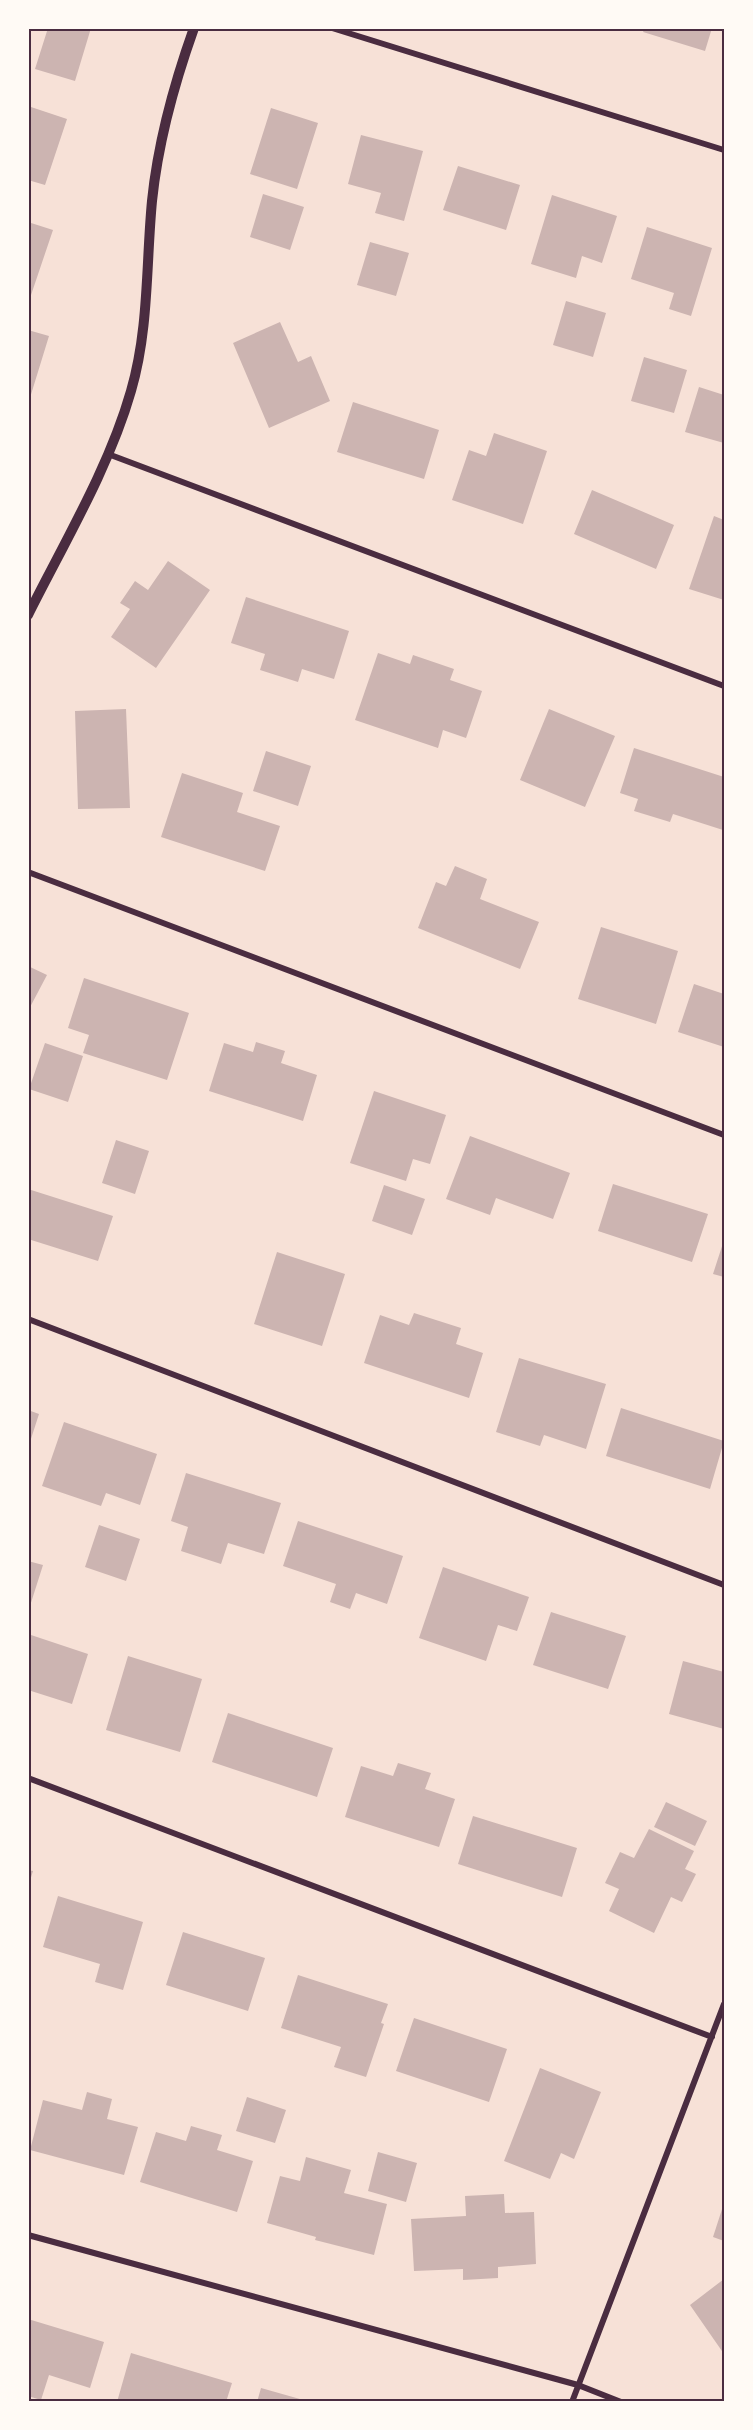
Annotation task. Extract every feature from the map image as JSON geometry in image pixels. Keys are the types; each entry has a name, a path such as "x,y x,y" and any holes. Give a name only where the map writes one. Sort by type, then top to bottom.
{"street":[{"path":"28,615 108,454 132,391 143,332 152,199 165,126 180,68 194,28"},
{"path":"332,28 724,150"},
{"path":"108,454 724,686"},
{"path":"28,872 724,1135"},
{"path":"28,1319 724,1585"},
{"path":"28,1778 712,2037"},
{"path":"572,2402 724,2004"},
{"path":"28,2235 578,2385 621,2402"}],"building":[{"path":"48,28 91,28 75,81 35,69"},
{"path":"645,28 712,28 705,51 643,32"},
{"path":"28,106 67,119 45,185 28,180"},
{"path":"271,108 318,123 297,189 250,174"},
{"path":"361,135 423,151 404,221 375,213 381,193 348,184"},
{"path":"458,166 520,185 506,230 443,210"},
{"path":"263,194 304,207 290,250 250,237"},
{"path":"552,195 617,216 602,263 582,256 576,278 531,264"},
{"path":"28,222 53,230 29,301 28,301"},
{"path":"647,227 712,248 691,316 669,309 674,293 631,279"},
{"path":"370,242 409,253 396,296 357,285"},
{"path":"566,301 606,313 593,357 553,345"},
{"path":"280,322 298,362 311,356 330,401 269,428 233,343"},
{"path":"28,330 49,336 29,401 28,401"},
{"path":"644,357 687,370 674,413 631,401"},
{"path":"699,387 724,395 724,443 685,432"},
{"path":"353,402 439,430 424,479 337,452"},
{"path":"494,433 547,451 523,524 452,500 469,450 486,456"},
{"path":"592,490 674,525 656,569 574,534"},
{"path":"714,516 724,520 724,600 689,589"},
{"path":"168,561 210,590 156,668 111,637 130,609 120,603 135,581 148,590"},
{"path":"246,597 349,631 334,679 302,669 298,682 260,670 265,654 231,643"},
{"path":"378,653 410,664 413,655 454,669 450,680 482,691 466,738 443,730 438,748 355,720"},
{"path":"126,709 130,808 78,809 75,711"},
{"path":"549,709 615,736 585,807 520,780"},
{"path":"634,748 724,777 723,830 673,814 670,822 634,811 638,799 620,793"},
{"path":"266,751 311,766 298,806 253,791"},
{"path":"182,773 243,793 237,812 280,826 265,871 161,837"},
{"path":"455,866 487,879 480,899 539,922 520,969 418,928 436,882 446,886"},
{"path":"601,927 678,951 656,1024 578,999"},
{"path":"28,966 47,975 28,1011"},
{"path":"84,978 189,1013 167,1080 83,1053 89,1035 68,1028"},
{"path":"694,984 724,994 724,1047 678,1032"},
{"path":"256,1042 285,1051 281,1063 317,1075 303,1121 209,1091 224,1043 253,1052"},
{"path":"45,1043 83,1056 68,1102 29,1089"},
{"path":"374,1091 446,1115 430,1164 413,1159 406,1181 350,1163"},
{"path":"470,1136 570,1173 553,1219 496,1198 490,1215 446,1199"},
{"path":"116,1140 149,1151 135,1194 102,1183"},
{"path":"613,1184 708,1214 692,1262 598,1231"},
{"path":"384,1185 425,1199 412,1235 372,1221"},
{"path":"28,1189 113,1216 98,1261 28,1239"},
{"path":"724,1240 724,1277 713,1274"},
{"path":"277,1252 345,1274 322,1346 254,1324"},
{"path":"414,1313 461,1328 456,1344 483,1353 469,1398 364,1363 380,1315 409,1325"},
{"path":"519,1358 606,1384 586,1449 544,1435 540,1446 496,1432"},
{"path":"621,1408 724,1441 710,1489 606,1456"},
{"path":"28,1410 39,1414 29,1445 28,1445"},
{"path":"64,1422 157,1454 140,1505 106,1493 101,1506 42,1486"},
{"path":"186,1473 281,1503 264,1554 228,1543 221,1564 181,1551 188,1527 171,1521"},
{"path":"298,1521 403,1556 387,1604 356,1593 350,1609 330,1602 336,1584 283,1566"},
{"path":"99,1525 140,1539 126,1581 85,1567"},
{"path":"28,1561 43,1565 29,1609 28,1609"},
{"path":"443,1567 529,1597 517,1631 498,1625 486,1661 419,1638"},
{"path":"551,1612 626,1636 608,1689 533,1665"},
{"path":"28,1634 88,1654 72,1704 28,1690"},
{"path":"128,1656 202,1679 180,1752 106,1730"},
{"path":"683,1661 724,1672 724,1729 669,1714"},
{"path":"228,1713 333,1748 317,1797 212,1762"},
{"path":"398,1763 431,1773 425,1789 455,1799 439,1847 345,1817 361,1766 393,1776"},
{"path":"666,1802 707,1821 695,1846 654,1827"},
{"path":"473,1816 577,1848 562,1897 458,1864"},
{"path":"649,1829 694,1851 685,1869 696,1874 682,1902 671,1897 654,1933 609,1911 619,1889 605,1883 620,1852 634,1858"},
{"path":"28,1870 33,1871 29,1884 28,1884"},
{"path":"58,1896 143,1922 123,1990 95,1982 100,1964 43,1947"},
{"path":"183,1932 265,1958 248,2011 166,1985"},
{"path":"298,1975 388,2004 381,2023 384,2024 366,2077 334,2067 341,2047 281,2028"},
{"path":"414,2018 507,2049 489,2102 396,2071"},
{"path":"540,2068 601,2092 574,2159 561,2153 550,2179 504,2161"},
{"path":"87,2092 112,2099 107,2119 138,2127 124,2175 30,2150 43,2100 82,2110"},
{"path":"247,2097 286,2110 275,2143 236,2131"},
{"path":"191,2126 222,2135 217,2150 253,2161 237,2212 140,2182 156,2132 186,2141"},
{"path":"378,2152 417,2163 406,2202 368,2191"},
{"path":"306,2157 351,2170 344,2193 387,2204 374,2255 315,2240 316,2237 267,2223 280,2176 300,2181"},
{"path":"504,2194 505,2213 534,2212 536,2264 498,2267 498,2278 463,2280 463,2269 414,2271 411,2219 466,2216 465,2196"},
{"path":"724,2203 724,2241 713,2237"},
{"path":"724,2279 724,2354 690,2305"},
{"path":"28,2319 104,2342 90,2388 49,2375 41,2400 28,2396"},
{"path":"131,2353 232,2383 226,2402 117,2402"},
{"path":"261,2388 307,2401 307,2402 257,2402"}]}
